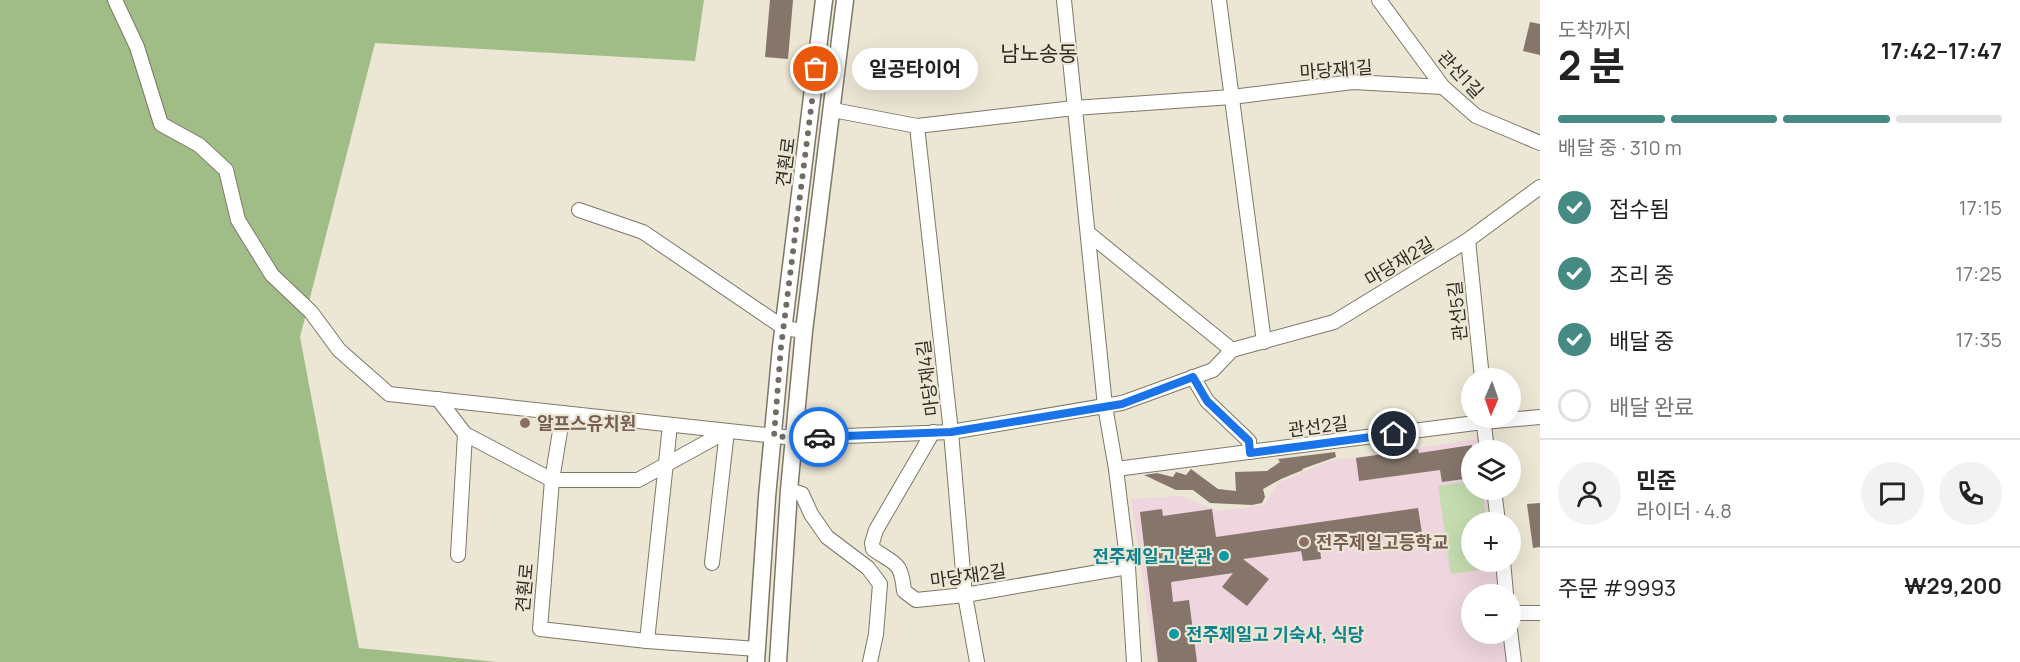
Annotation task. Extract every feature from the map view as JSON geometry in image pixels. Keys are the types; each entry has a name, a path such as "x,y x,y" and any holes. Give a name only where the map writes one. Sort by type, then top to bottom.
{"street":[{"path":"115,0 137,47 161,124 200,145 226,170 238,220 272,276 311,312 339,350 389,394 794,438 951,432 1122,404 1213,370 1232,350 1088,233"},
{"name":"견훤로","path":"563,413 552,480 540,629 757,655 767,497 784,328 824,0"},
{"path":"778,662 789,490 804,331 845,0"},
{"path":"1064,0 1105,406 1116,469 1128,567 1133,662"},
{"path":"1219,0 1264,342"},
{"name":"관선1길","path":"1379,0 1443,87 1476,116 1540,143"},
{"name":"마당재1길","path":"833,110 916,126 1074,108 1232,97 1353,82 1443,87"},
{"name":"마당재4길","path":"916,126 951,432 965,596 977,662"},
{"name":"마당재2길","path":"1232,350 1334,322 1468,240 1540,188"},
{"path":"579,210 643,232 784,328 804,331"},
{"name":"관선5길","path":"1468,240 1481,368"},
{"path":"1116,469 1250,453 1249,441 1207,401 1193,377"},
{"path":"438,399 465,434 552,480 638,480 728,431"},
{"name":"관선2길","path":"1521,418 1540,417"},
{"name":"관선2길","path":"1250,453 1461,423"},
{"path":"647,641 670,425"},
{"path":"712,563 728,431"},
{"name":"마당재2길","path":"933,432 876,530 872,543 873,549 895,562 902,575 904,591 916,600 965,596 1128,567"},
{"path":"458,555 465,434"},
{"path":"789,490 802,494 811,514 826,537 868,568 880,584 876,634 870,662"},
{"path":"1521,613 1540,613"},
{"path":"1512,644 1514,662"}],"shaded area":[{"name":"전주제일고등학교","path":"1461,441 1461,500 1487,500 1488,512 1461,512 1461,572 1497,572 1499,584 1461,584 1461,644 1505,644 1506,662 1155,662 1131,499 1181,496 1219,511 1264,505 1278,483 1329,461"}],"green space":[{"path":"0,0 704,0 695,61 375,43 300,337 359,648 497,662 0,662"},
{"path":"1461,483 1461,500 1484,500 1485,512 1461,512 1461,572 1465,572 1451,574 1438,486"}],"building":[{"path":"770,0 793,0 788,59 765,57"},
{"path":"1530,22 1540,24 1540,55 1523,51"},
{"path":"1461,447 1461,479 1442,482 1440,470 1359,481 1356,458 1418,449 1419,453"},
{"path":"1335,452 1336,457 1302,469 1263,489 1265,497 1262,503 1252,505 1210,503 1193,490 1176,490 1144,475 1157,473 1173,477 1176,472 1186,475 1191,469 1218,489 1236,491 1235,472 1267,471 1280,462 1278,459"},
{"path":"1540,503 1540,547 1533,548 1527,504"},
{"path":"1418,508 1422,533 1320,548 1321,559 1303,561 1301,551 1243,559 1269,579 1247,606 1222,587 1233,573 1171,582 1173,602 1189,600 1197,662 1158,662 1140,512 1162,509 1163,516 1212,509 1216,537"}],"way so far":[{"path":"816,69 781,347 774,436 819,437"}],"place":[{"name":"일공타이어","path":"816,69"},
{"name":"알프스유치원","path":"525,423"},
{"name":"전주제일고등학교","path":"1304,542"},
{"name":"전주제일고 본관","path":"1224,556"},
{"name":"전주제일고 기숙사, 식당","path":"1174,634"}],"district":[{"name":"남노송동","path":"1039,53"}],"route":[{"path":"819,437 951,432 1122,404 1193,377 1207,401 1249,441 1250,453 1394,434"}]}
